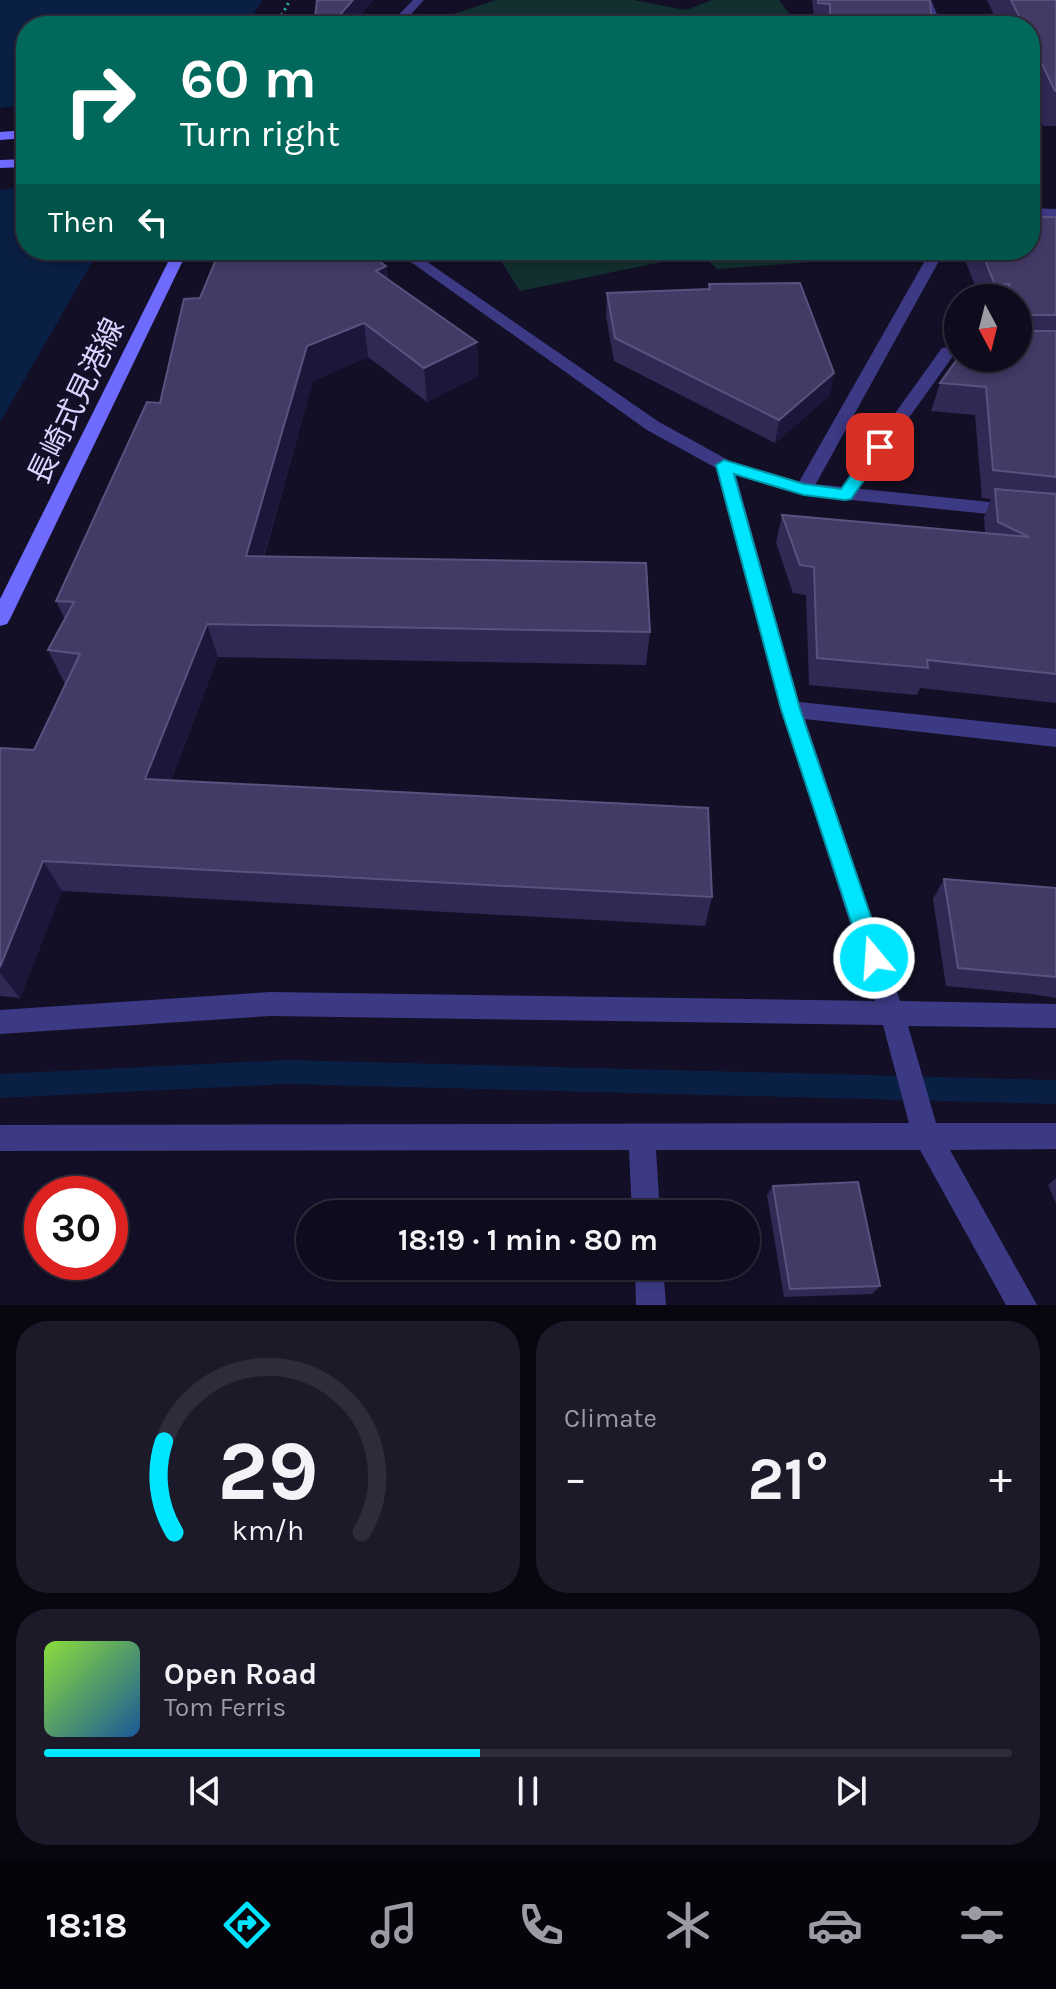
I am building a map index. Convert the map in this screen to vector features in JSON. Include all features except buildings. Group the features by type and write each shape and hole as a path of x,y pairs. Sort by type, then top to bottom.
{"main road":[{"name":"長崎式見港線","path":"0,619 176,260"}],"street":[{"path":"404,16 419,0"},
{"path":"415,260 653,426 724,465 804,489 1056,515"},
{"path":"804,489 932,260"},
{"path":"845,495 944,357"},
{"path":"724,465 791,709 892,1014 926,1134 1022,1305"},
{"path":"791,709 1056,738"},
{"path":"0,1022 270,1004 1056,1016"},
{"path":"642,1135 645,1200"},
{"path":"0,1138 1056,1136"},
{"path":"650,1280 651,1305"}],"green space":[{"path":"496,0 634,0 686,10 712,0 779,0 791,16 452,16"},
{"path":"500,260 672,260 520,291"},
{"path":"707,260 814,260 813,262 717,269"}],"water":[{"path":"0,0 262,0 253,16 16,16 16,260 93,260 0,422"}],"pier":[{"path":"16,106 16,188 0,190 0,108"}],"waterway":[{"path":"0,1086 288,1072 1056,1092"}],"route":[{"path":"874,958 791,709 724,465 804,489 845,495 880,447"}]}
